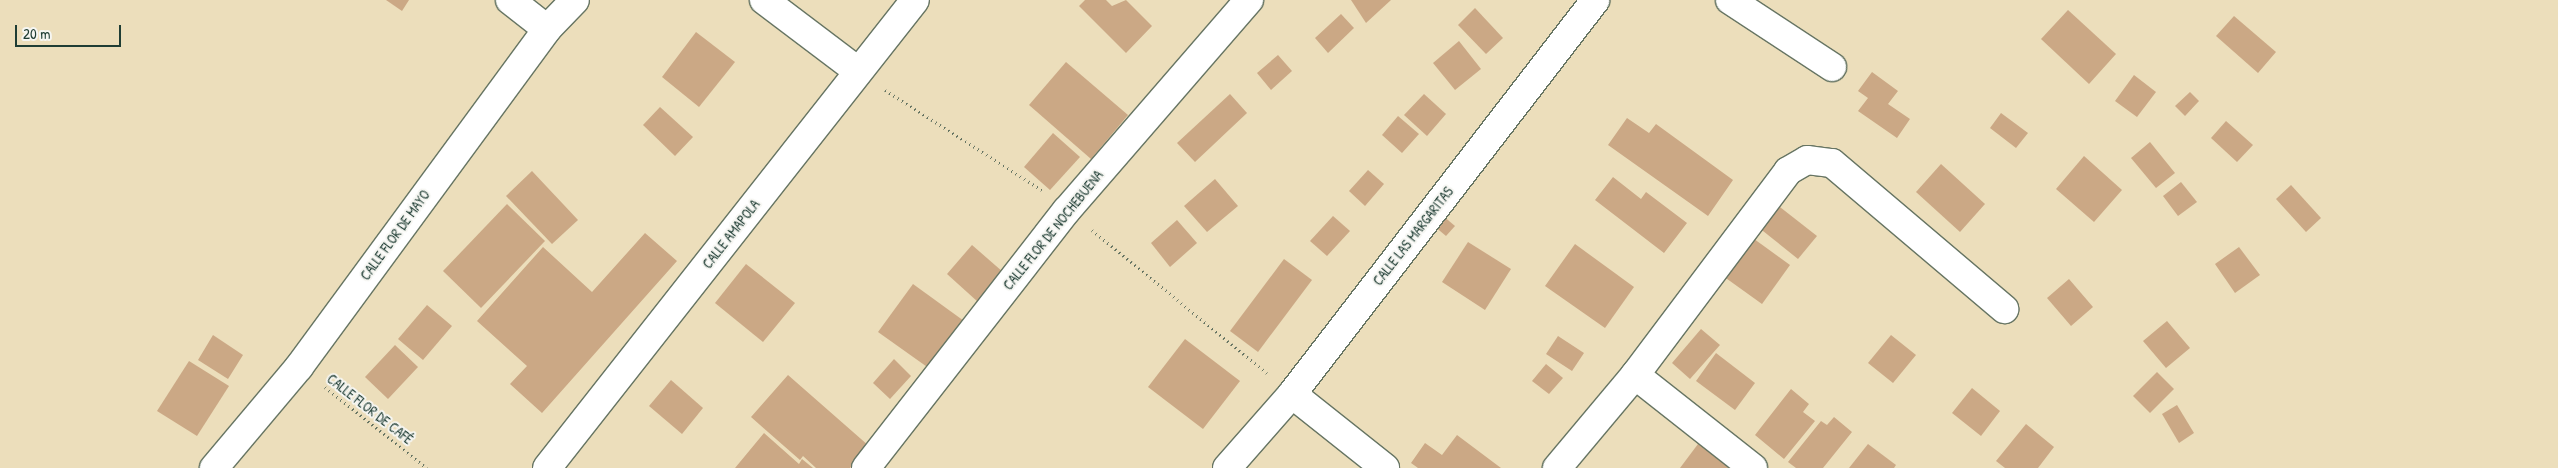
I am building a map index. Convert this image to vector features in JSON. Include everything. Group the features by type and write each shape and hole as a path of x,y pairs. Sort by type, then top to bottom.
{"street":[{"path":"510,0 547,29"},
{"name":"CALLE FLOR DE MAYO","path":"214,468 298,367 547,29 575,0"},
{"path":"764,0 858,71"},
{"name":"CALLE AMAPOLA","path":"547,468 858,71 916,0"},
{"name":"CALLE FLOR DE NOCHEBUENA","path":"866,468 1067,210 1249,0"},
{"name":"CALLE LAS MARGARITAS","path":"1226,468 1292,394 1595,0"},
{"path":"1730,0 1832,67"},
{"path":"1557,468 1636,375 1788,171 1807,160 1832,163 2004,309"},
{"path":"1636,375 1752,468"},
{"path":"1292,394 1385,468"}],"path":[{"name":"CALLE FLOR DE CAFÉ","path":"298,367 427,468"}],"building":[{"path":"386,0 409,0 402,11"},
{"path":"1085,0 1106,0 1112,6 1126,0 1152,26 1126,53 1079,6"},
{"path":"1351,0 1391,0 1366,23"},
{"path":"1475,8 1503,38 1486,54 1458,25"},
{"path":"2068,10 2116,54 2089,84 2041,39"},
{"path":"1341,14 1354,28 1328,53 1315,38"},
{"path":"2234,16 2276,52 2258,73 2216,36"},
{"path":"696,32 735,62 699,107 662,77"},
{"path":"1459,41 1481,69 1455,90 1433,63"},
{"path":"1278,55 1292,71 1271,90 1257,73"},
{"path":"1066,62 1128,115 1091,159 1029,105"},
{"path":"1872,72 1898,91 1888,104 1910,119 1897,138 1858,111 1868,98 1858,91"},
{"path":"2134,75 2156,92 2137,117 2115,101"},
{"path":"2190,92 2199,101 2185,116 2175,106"},
{"path":"1230,94 1247,113 1195,162 1177,143"},
{"path":"1424,94 1446,114 1427,136 1404,115"},
{"path":"660,107 693,137 675,156 643,125"},
{"path":"2001,113 2028,133 2016,148 1990,128"},
{"path":"1398,116 1419,134 1402,153 1382,135"},
{"path":"1627,118 1649,133 1656,124 1733,180 1708,216 1608,145"},
{"path":"2226,121 2253,145 2237,162 2211,138"},
{"path":"1053,133 1080,157 1050,190 1024,167"},
{"path":"2150,142 2175,173 2156,188 2131,158"},
{"path":"2084,156 2122,190 2094,222 2056,189"},
{"path":"1941,164 1985,204 1960,232 1916,192"},
{"path":"1368,170 1384,184 1365,206 1349,191"},
{"path":"532,171 578,220 552,244 506,196"},
{"path":"1613,177 1641,199 1646,192 1687,223 1664,253 1595,200"},
{"path":"1215,179 1238,206 1207,232 1184,206"},
{"path":"2181,182 2197,202 2178,216 2163,196"},
{"path":"2291,185 2321,218 2306,232 2276,199"},
{"path":"507,204 545,241 481,308 443,271"},
{"path":"1776,204 1817,236 1798,259 1758,227"},
{"path":"1442,215 1455,226 1446,236 1433,225"},
{"path":"1333,216 1350,231 1327,256 1310,241"},
{"path":"1177,220 1197,243 1170,267 1151,243"},
{"path":"645,233 677,261 542,413 510,384 527,366 477,321 543,247 592,292"},
{"path":"1750,236 1790,265 1762,304 1723,276"},
{"path":"1468,242 1511,269 1485,310 1442,282"},
{"path":"1575,244 1634,287 1605,328 1545,286"},
{"path":"972,245 1003,272 978,302 947,274"},
{"path":"2239,247 2260,275 2235,293 2215,264"},
{"path":"1284,259 1312,280 1258,352 1230,331"},
{"path":"746,264 795,303 763,342 715,303"},
{"path":"2069,279 2093,307 2071,326 2047,298"},
{"path":"913,284 964,321 930,369 878,332"},
{"path":"427,305 452,326 423,360 398,339"},
{"path":"2167,321 2190,348 2166,368 2143,341"},
{"path":"1701,329 1720,345 1690,379 1672,363"},
{"path":"213,335 243,355 228,379 198,360"},
{"path":"1891,335 1916,355 1893,383 1868,363"},
{"path":"1558,336 1584,353 1572,371 1546,354"},
{"path":"1185,339 1240,381 1203,429 1148,387"},
{"path":"395,345 418,367 388,399 365,377"},
{"path":"1716,353 1755,383 1735,410 1696,381"},
{"path":"894,359 911,376 890,399 873,383"},
{"path":"189,361 229,386 197,436 157,411"},
{"path":"1546,364 1563,378 1549,394 1532,381"},
{"path":"2157,372 2174,389 2150,413 2133,396"},
{"path":"788,375 869,446 850,468 816,468 803,456 800,460 751,417"},
{"path":"671,380 703,408 682,434 649,406"},
{"path":"1972,388 2000,411 1981,436 1952,413"},
{"path":"1791,389 1809,404 1803,412 1815,421 1784,459 1755,435"},
{"path":"2177,405 2194,433 2179,443 2162,414"},
{"path":"1834,417 1852,432 1823,468 1796,468 1788,462 1821,421 1827,425"},
{"path":"2026,424 2054,447 2038,468 2005,468 1996,461"},
{"path":"764,433 799,464 802,459 813,468 735,468"},
{"path":"1457,435 1501,468 1418,468 1411,463 1425,443 1442,455"},
{"path":"1701,440 1737,468 1680,468"},
{"path":"1868,444 1896,465 1894,468 1849,468"}]}
